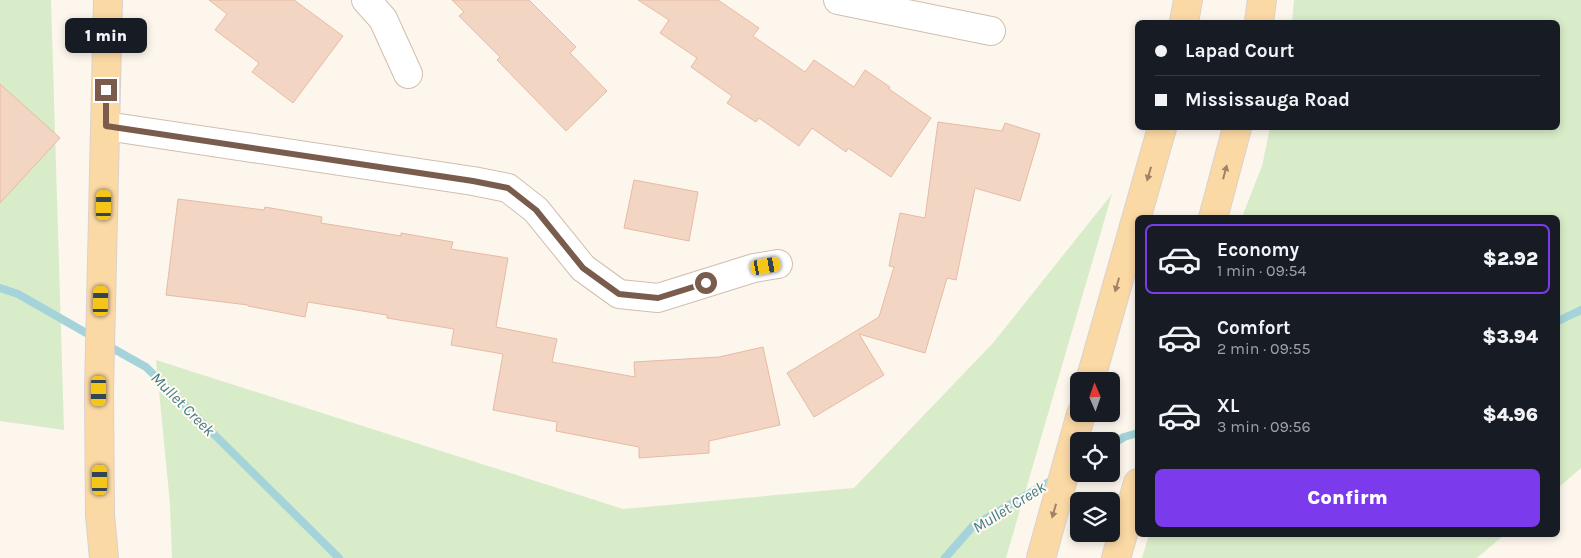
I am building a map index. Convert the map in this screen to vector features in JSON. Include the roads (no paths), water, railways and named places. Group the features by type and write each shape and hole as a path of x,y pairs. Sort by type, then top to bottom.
{"main road":[{"path":"104,558 100,515 99,391 108,0"},
{"path":"1184,20 1188,0"},
{"path":"1258,20 1262,0"},
{"path":"1137,215 1161,130"},
{"path":"1214,215 1236,130"},
{"path":"1093,372 1135,224"},
{"path":"1041,558 1079,422"},
{"path":"1116,558 1135,493"}],"street":[{"path":"366,0 383,19 408,74"},
{"path":"838,0 991,31"},
{"path":"106,126 463,179 508,188 536,210 583,268 619,294 658,298 754,268 778,264"}],"waterway":[{"name":"Mullet Creek","path":"0,288 18,294 95,338"},
{"name":"Mullet Creek","path":"1560,320 1581,310"},
{"name":"Mullet Creek","path":"105,344 146,367 339,558"},
{"name":"Mullet Creek","path":"1120,439 1135,434"},
{"name":"Mullet Creek","path":"945,558 973,526 1056,478"}]}
